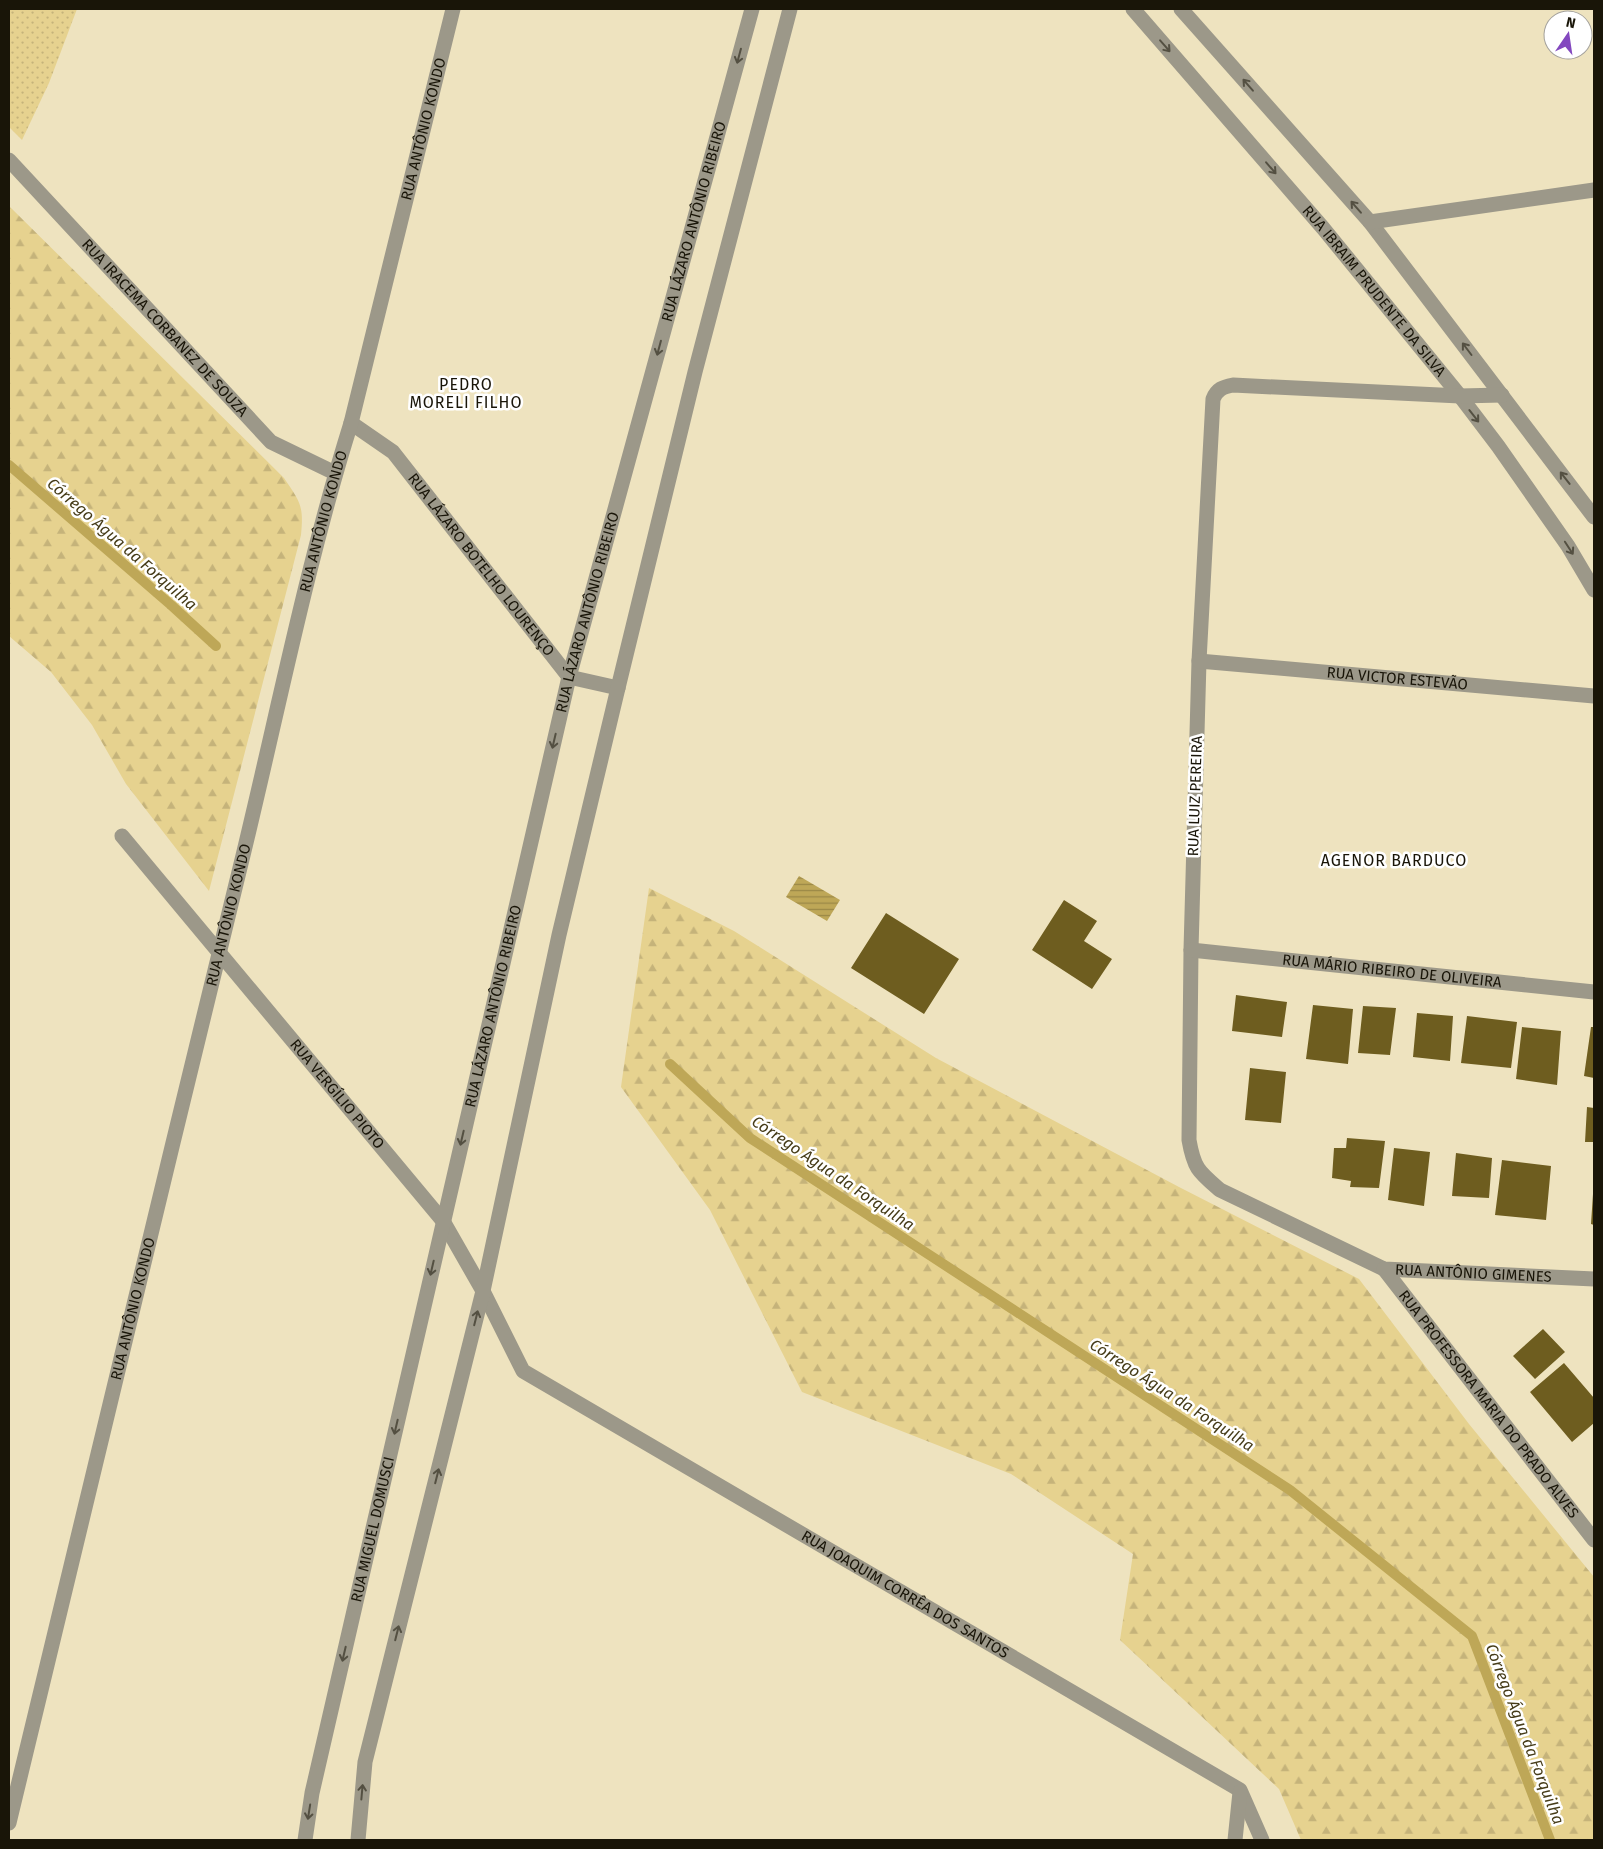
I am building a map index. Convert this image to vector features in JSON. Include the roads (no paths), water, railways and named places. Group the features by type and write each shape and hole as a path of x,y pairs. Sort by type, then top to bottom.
{"street":[{"name":"RUA ANTÔNIO KONDO","path":"9,1823 220,952 286,668 336,473 351,423 453,9"},
{"name":"RUA LÁZARO ANTÔNIO RIBEIRO","path":"443,1221 569,677 752,9"},
{"path":"358,1840 365,1762 483,1292 559,935 695,372 790,9"},
{"name":"RUA IBRAIM PRUDENTE DA SILVA","path":"1133,9 1323,228 1460,396 1498,446 1568,546 1594,590"},
{"path":"1181,9 1370,222 1593,512"},
{"name":"RUA IRACEMA CORBANEZ DE SOUZA","path":"9,160 271,442 336,473"},
{"path":"1370,222 1594,190"},
{"name":"RUA LUIZ PEREIRA","path":"1220,1190 1198,1171 1191,1154 1189,1140 1191,950 1199,661 1212,399 1216,391 1233,385 1460,396"},
{"path":"1460,396 1502,395"},
{"name":"RUA LÁZARO BOTELHO LOURENÇO","path":"351,423 393,452 569,677"},
{"name":"RUA VICTOR ESTEVÃO","path":"1199,661 1594,696"},
{"path":"569,677 618,688"},
{"name":"RUA VERGÍLIO PIOTO","path":"122,836 443,1221 524,1371"},
{"name":"RUA MÁRIO RIBEIRO DE OLIVEIRA","path":"1191,950 1594,992"},
{"name":"RUA ANTÔNIO GIMENES","path":"1220,1190 1384,1269 1594,1279"},
{"name":"RUA MIGUEL DOMUSCI","path":"305,1840 312,1792 443,1221"},
{"name":"RUA PROFESSORA MARIA DO PRADO ALVES","path":"1384,1269 1594,1540"},
{"name":"RUA JOAQUIM CORRÊA DOS SANTOS","path":"524,1371 1240,1790"},
{"path":"1235,1840 1240,1790"},
{"path":"1240,1790 1262,1840"}],"waterway":[{"name":"Córrego Água da Forquilha","path":"9,465 216,646"},
{"name":"Córrego Água da Forquilha","path":"670,1064 750,1138 1290,1490 1472,1636 1550,1840"}],"district":[{"name":"PEDRO MORELI FILHO","path":"466,393"},
{"name":"AGENOR BARDUCO","path":"1394,860"}]}
